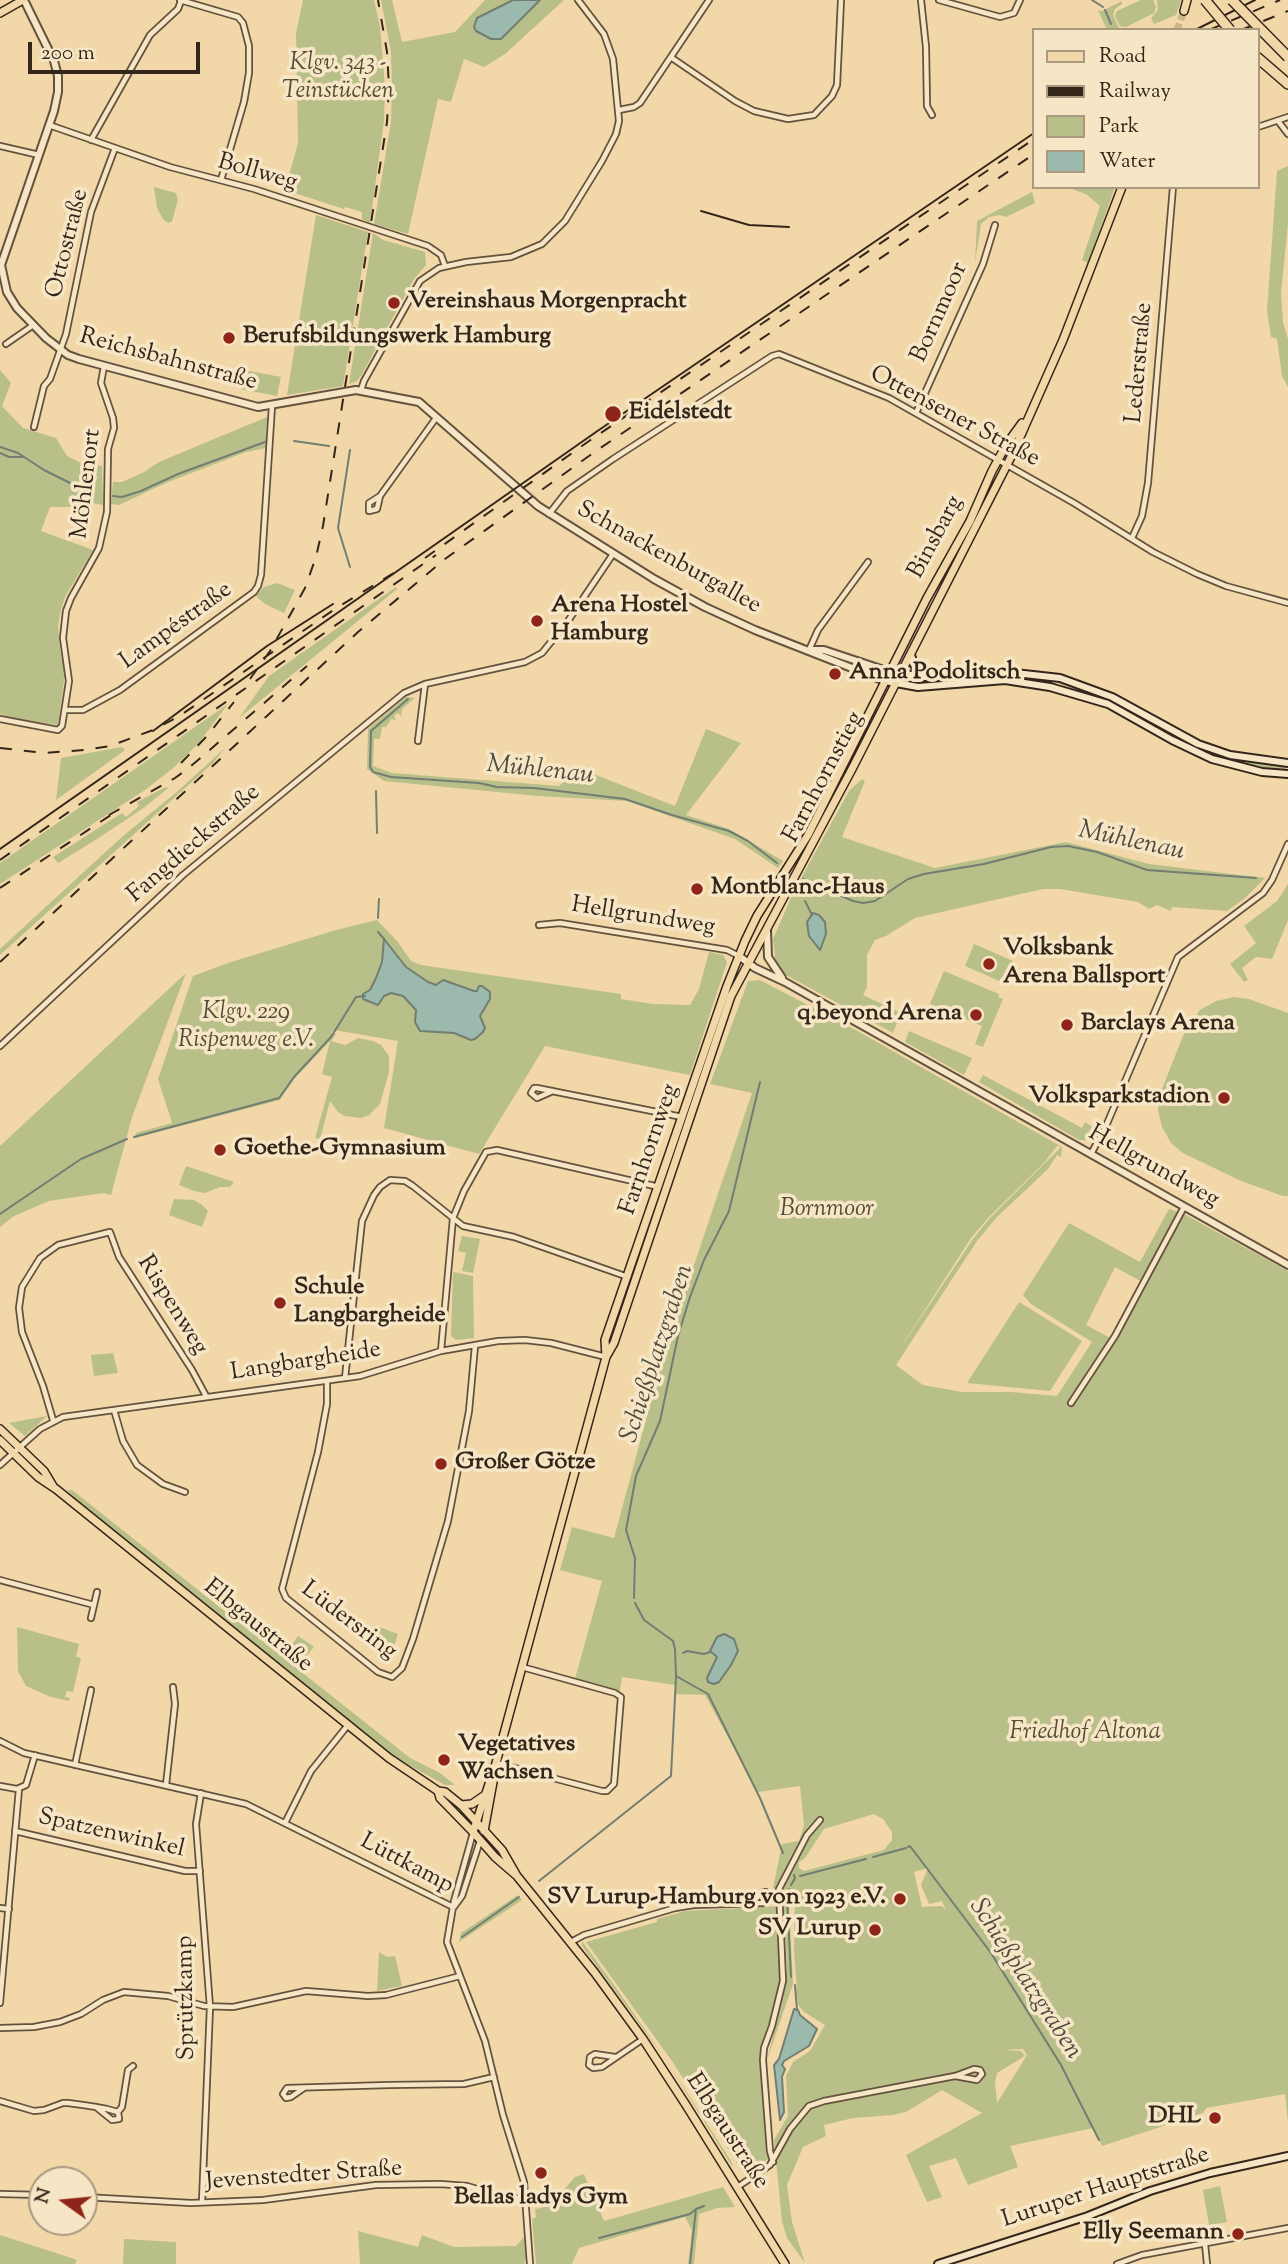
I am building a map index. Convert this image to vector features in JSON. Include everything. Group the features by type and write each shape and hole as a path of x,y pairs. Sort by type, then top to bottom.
{"highway":[{"path":"1205,0 1228,28"},
{"path":"1232,0 1260,28"},
{"path":"1260,28 1288,57"},
{"path":"1260,60 1288,83"}],"main road":[{"path":"0,13 23,0"},
{"path":"1184,11 1187,0"},
{"name":"Binsbarg","path":"896,685 1007,465 1063,340 1121,189"},
{"name":"Binsbarg","path":"885,681 965,529 1006,444 1029,415"},
{"name":"Farnhornstieg","path":"739,956 757,916 808,835 885,681"},
{"name":"Farnhornstieg","path":"747,962 821,829 896,685"},
{"name":"Farnhornweg","path":"606,1357 606,1340 739,956"},
{"name":"Farnhornweg","path":"473,1832 496,1763 606,1357 614,1343 723,1017 747,962"},
{"name":"Elbgaustraße","path":"0,1429 38,1477 389,1758 438,1791 445,1792 477,1821 502,1850 517,1876 643,2039 739,2186 785,2264"},
{"name":"Elbgaustraße","path":"0,1440 16,1450"},
{"name":"Farnhornweg","path":"480,1840 492,1797 496,1763"},
{"name":"Elbgaustraße","path":"438,1791 440,1798 495,1857 517,1876"},
{"path":"461,1805 472,1804 485,1795"},
{"name":"Elbgaustraße","path":"775,2246 791,2264"}],"street":[{"name":"Reichsbahnstraße","path":"23,0 54,61 58,76 58,92 49,125 1,265 7,292 32,326 60,350 79,359 258,407 362,390 419,402 488,465 549,514"},
{"path":"91,140 149,36 177,9 181,0 238,17 243,23 249,46 249,73 244,102 221,180"},
{"path":"362,390 416,284 429,272 445,266 511,257 530,251 552,236 574,208 616,134 619,110 610,47 604,34 578,0"},
{"path":"619,110 640,103 709,0"},
{"path":"672,58 754,111 788,120 814,115 832,96 836,85 841,0"},
{"path":"921,0 926,47 927,106 932,115"},
{"path":"939,0 1000,18 1014,13 1020,0"},
{"path":"1260,126 1288,117"},
{"path":"1277,120 1288,134"},
{"name":"Bollweg","path":"49,125 170,167 221,180 428,246 441,255 445,266"},
{"path":"0,146 39,155"},
{"name":"Ottostraße","path":"34,427 44,386 50,379 66,334 91,212 115,148"},
{"name":"Lederstraße","path":"1132,538 1142,516 1148,483 1173,189"},
{"name":"Bornmoor","path":"916,413 983,264 995,225"},
{"path":"6,344 32,326"},
{"name":"Ottensener Straße","path":"549,514 567,491 613,458 779,354 868,389 916,413 1153,552 1212,581 1288,603"},
{"name":"Möhlenort","path":"0,719 58,730 62,726 69,681 63,638 66,611 99,548 107,512 108,449 114,424 101,383 104,366"},
{"name":"Lampéstraße","path":"65,710 83,710 120,691 254,592 258,586 266,518 272,406"},
{"path":"380,496 437,417"},
{"name":"Schnackenburgallee","path":"549,514 705,607 781,642 810,650 839,665 896,685 931,686 1006,680 1081,694 1108,704 1212,759 1262,772 1288,774"},
{"name":"Fangdieckstraße","path":"0,1046 191,868 404,693 425,684 525,662 535,657 557,636 613,554"},
{"path":"810,650 818,630 868,562"},
{"name":"Schnackenburgallee","path":"810,650 824,650 901,675 925,677 1015,673 1060,678 1112,697 1198,744 1230,755 1288,763"},
{"path":"911,655 915,667 925,677"},
{"path":"418,741 425,684"},
{"path":"1091,1154 1106,1126 1178,957 1263,893 1288,845"},
{"name":"Hellgrundweg","path":"539,925 569,925 727,950 1288,1265"},
{"path":"767,925 768,957 785,982"},
{"path":"553,1091 683,1118"},
{"path":"441,1351 453,1218 482,1158 490,1150 659,1187"},
{"path":"345,1378 359,1235 367,1208 386,1182 398,1179 405,1181 463,1226 514,1237 628,1277"},
{"path":"1070,1403 1115,1336 1184,1207"},
{"name":"Rispenweg","path":"53,1420 22,1332 19,1308 23,1287 40,1258 58,1245 110,1233 119,1257 206,1396"},
{"name":"Langbargheide","path":"16,1450 53,1420 63,1417 359,1377 441,1351 511,1340 538,1342 606,1357"},
{"name":"Lüdersring","path":"327,1381 327,1404 318,1452 282,1589 286,1598 359,1657 378,1672 392,1677 402,1668 413,1639 445,1534 468,1418 475,1346"},
{"path":"114,1410 122,1441 137,1465 163,1484 185,1492"},
{"path":"0,1465 16,1450"},
{"path":"0,1580 93,1605"},
{"path":"91,1618 97,1592"},
{"path":"496,1763 602,1791 612,1788 616,1774 621,1697 522,1667"},
{"path":"166,1785 175,1704 173,1687"},
{"path":"75,1765 91,1690"},
{"path":"285,1823 311,1771 348,1725"},
{"name":"Lüttkamp","path":"0,1741 14,1749 35,1755 246,1804 453,1907 447,1942 485,2041 524,2182 530,2264"},
{"path":"0,1786 19,1789 29,1782 35,1755"},
{"path":"0,2003 19,1789"},
{"name":"Sprützkamp","path":"201,1793 196,1824 210,2007 202,2202"},
{"path":"773,2162 763,2060 783,1982 780,1885 810,1830 820,1820"},
{"name":"Spatzenwinkel","path":"15,1831 186,1871 200,1871"},
{"name":"Farnhornweg","path":"453,1907 473,1832"},
{"name":"Farnhornweg","path":"453,1907 462,1896 480,1840"},
{"path":"750,1903 764,1892 768,1893 769,1897"},
{"path":"769,1897 779,1897"},
{"path":"570,1942 584,1935 685,1906 766,1903 769,1897"},
{"path":"0,1908 9,1909"},
{"path":"0,2028 34,2027 60,2022 124,1992 168,1996 210,2007 233,2007 306,1990 386,1996 460,1976"},
{"path":"615,2057 595,2054 590,2057 589,2065 593,2068 602,2067 643,2039"},
{"path":"96,2107 114,2120 118,2119 128,2070 133,2066"},
{"path":"739,2186 773,2162 790,2129 809,2106 954,2077 974,2069 980,2070 982,2074 977,2081 954,2077"},
{"path":"304,2088 464,2084 494,2077"},
{"path":"0,2101 34,2111 62,2103 118,2112"},
{"name":"Luruper Hauptstraße","path":"938,2264 1088,2216 1150,2191 1210,2173 1288,2157"},
{"name":"Jevenstedter Straße","path":"98,2198 202,2202 263,2200 376,2185 440,2184 467,2186 526,2200"},
{"path":"0,2194 28,2195"},
{"path":"1117,2264 1142,2255 1288,2228"},
{"path":"1205,2244 1206,2264"}],"green space":[{"name":"Klgv. 343 - Teinstücken","path":"303,0 374,0 380,26 385,86 384,121 370,223 362,219 362,212 285,190 298,143 296,33"},
{"path":"381,0 392,0 402,42 455,32 485,0 513,0 476,20 474,27 480,34 491,39 500,39 540,0 564,0 505,54 484,67 464,59 451,102 438,99 408,234 374,224 391,122 391,52"},
{"path":"1141,0 1153,0 1156,7 1154,13 1126,27 1120,26 1115,16 1117,11"},
{"path":"1157,0 1181,0 1176,15 1154,24 1151,18 1158,10"},
{"path":"1122,1 1113,15 1119,28 1106,28 1098,10 1102,11"},
{"path":"1288,166 1288,224 1281,293 1283,323 1288,339 1288,387 1282,376 1277,339 1271,337 1267,311 1277,171"},
{"path":"154,187 176,193 178,200 172,221 168,223 157,208"},
{"path":"1072,189 1114,189 1088,263 1082,260 1100,206 1086,194"},
{"path":"1032,192 1035,203 1006,217 989,217 981,224 975,263 977,221"},
{"path":"316,215 368,232 343,386 287,395"},
{"path":"373,233 383,240 425,252 426,265 414,279 362,374 357,381 349,384"},
{"path":"0,370 11,383 2,406 23,428 56,438 67,456 83,464 102,466 103,505 93,503 81,504 81,507 50,507 41,531 93,550 65,597 58,625 65,673 58,725 0,714"},
{"path":"244,370 281,377 277,396 241,389"},
{"path":"267,417 266,448 246,452 168,482 119,505 111,504 113,482 122,482 159,462"},
{"path":"277,583 295,590 284,613 265,604 256,596 264,587"},
{"path":"396,587 397,589 239,718 269,676"},
{"path":"1050,683 1099,694 1185,741 1218,755 1286,766 1285,771 1216,757 1189,746 1107,700"},
{"path":"406,697 415,698 402,709 401,716 398,713 394,716 396,720 391,719 386,727 382,727 380,739 374,739 373,766 392,773 559,786 578,768 675,806 706,729 741,743 686,815 729,829 783,861 778,868 735,839 627,801 538,796 384,781 367,769 368,729"},
{"path":"228,704 198,744 172,769 145,790 0,884 0,863"},
{"path":"122,747 125,750 56,800 61,758"},
{"path":"225,748 214,762 0,955 0,949 50,903"},
{"path":"862,779 865,781 842,837 935,868 1066,842 1149,864 1265,878 1227,911 1172,907 1171,911 1157,905 1149,909 1138,902 1060,889 1043,889 915,918 875,940 867,955 867,987 863,995 901,1013 893,1033 784,974 773,960 773,939 794,891 849,791"},
{"path":"168,788 145,807 97,839 58,863 53,857 122,813 126,817 139,806 137,802"},
{"path":"1288,884 1288,920 1272,959 1256,957 1242,968 1248,980 1244,982 1230,964 1256,943 1244,926 1277,901"},
{"path":"377,920 398,942 411,961 421,965 621,994 621,999 653,1004 690,1005 699,989 709,952 723,955 727,962 690,1075 545,1046 479,1154 384,1128 398,1041 334,1030 331,1033 336,1034 331,1041 345,1045 358,1038 373,1041 381,1045 389,1056 389,1072 380,1104 369,1115 361,1118 345,1116 338,1112 330,1101 320,1139 315,1138 332,1077 322,1074 330,1041 295,1078 280,1100 135,1138 136,1133 172,1123 158,1079 193,976 336,930","holes":["385,940 406,967 436,985 443,981 474,991 482,986 490,992 480,1016 483,1032 471,1040 454,1033 420,1031 415,1022 416,1010 403,996 391,993 384,996 378,1005 363,994 370,990 376,978 382,962"]},
{"name":"Volksbank Arena Ballsport","path":"974,944 1013,961 1004,983 965,966"},
{"name":"q.beyond Arena","path":"944,971 999,994 998,997 1003,999 983,1047 975,1044 982,1026 930,1004"},
{"name":"Klgv. 229 Rispenweg e.V.","path":"186,973 132,1117 111,1195 103,1193 49,1201 14,1216 0,1227 0,1146"},
{"name":"Friedhof Altona","path":"760,980 861,1033 1062,1147 1061,1157 1057,1155 1048,1169 997,1217 977,1241 896,1365 923,1385 962,1392 1057,1396 1092,1342 1031,1304 1023,1295 1069,1223 1140,1262 1169,1209 1184,1214 1288,1271 1288,2122 1285,2094 1206,2108 1203,2113 1102,2146 1093,2128 1010,2146 1018,2167 968,2185 956,2158 929,2166 942,2197 927,2202 906,2155 982,2113 942,2090 906,2112 853,2118 824,2125 826,2136 803,2147 787,2185 792,2222 805,2263 787,2238 782,2221 774,2140 788,2116 786,2076 793,2062 810,2051 825,2025 798,2005 794,1950 795,1896 790,1896 789,1901 793,1984 767,2060 787,1968 783,1893 773,1888 782,1844 799,1841 804,1825 800,1786 758,1792 705,1695 675,1694 675,1685 622,1677 620,1691 575,1679 602,1581 560,1570 572,1527 614,1538 663,1357 752,1093 710,1084 748,981","holes":["1057,1146 1061,1147 990,1218 973,1239 894,1358 971,1238 989,1217 1044,1163","1115,1267 1146,1284 1116,1341 1086,1325","717,1637 734,1639 738,1648 735,1658 719,1682 708,1674 717,1659 710,1651","874,1814 883,1819 892,1832 892,1840 884,1850 804,1871 799,1868 799,1862 805,1858 824,1829","928,1868 921,1885 929,1904 942,1901 946,1910 942,1906 922,1907 914,1872","1023,2049 1027,2055 997,2103 997,2073 1025,2056 1021,2051 1003,2050"]},
{"name":"Volksparkstadion","path":"1234,997 1249,999 1288,1013 1288,1196 1241,1181 1183,1153 1171,1143 1162,1127 1158,1110 1160,1094 1183,1036 1200,1010 1216,1001"},
{"path":"909,1031 972,1058 964,1075 905,1042"},
{"path":"983,1075 1082,1128 1085,1122 1098,1131 1090,1140 1079,1140 979,1082"},
{"path":"186,1166 234,1182 230,1187 220,1187 205,1193 194,1191 179,1185"},
{"path":"174,1199 194,1200 208,1211 202,1227 169,1215"},
{"path":"462,1236 480,1239 473,1273 462,1271 466,1253 458,1251"},
{"path":"453,1272 473,1276 474,1338 456,1340 451,1336"},
{"path":"1019,1302 1082,1341 1050,1391 967,1383"},
{"path":"113,1353 118,1373 94,1376 91,1355"},
{"path":"47,1416 25,1436 9,1423"},
{"path":"67,1490 72,1490 410,1758 440,1773 455,1785 445,1785 391,1755 87,1511"},
{"path":"374,1625 398,1634 393,1649 369,1639"},
{"path":"17,1627 79,1644 76,1657 81,1658 73,1692 67,1691 65,1697 70,1698 69,1701 51,1697 26,1686 18,1671"},
{"path":"298,1636 314,1647 302,1661 288,1651"},
{"path":"518,1895 522,1900 459,1942 461,1933"},
{"path":"779,1906 782,1982 762,2045 760,2060 768,2159 744,2174 672,2061 586,1942 657,1922 657,1919 685,1911"},
{"path":"582,1941 614,1985 664,2057 582,1946"},
{"path":"379,1952 387,1957 395,1956 402,1986 377,1991"},
{"path":"664,2057 731,2161 733,2168"},
{"path":"584,2174 604,2221 723,2187 735,2207 717,2208 699,2214 694,2264 688,2264 692,2230 685,2217 579,2248 572,2264 536,2264 532,2219 536,2217 535,2209 550,2206 575,2177"},
{"path":"1220,2186 1227,2222 1209,2225 1203,2190"},
{"path":"358,2231 418,2247 422,2235 454,2247 516,2246 524,2237 526,2258 524,2264 360,2264"},
{"path":"0,2235 77,2260 75,2264 0,2264"},
{"path":"124,2239 176,2242 176,2264 123,2264"}],"water":[{"path":"513,0 540,0 501,39 491,39 476,31 474,27 477,18"},
{"path":"813,913 825,922 826,934 820,950 809,936 807,922"},
{"path":"384,939 406,967 428,982 436,985 443,980 474,991 482,986 490,992 490,999 480,1016 485,1028 483,1032 471,1040 454,1033 420,1031 415,1022 416,1010 403,996 391,993 384,996 378,1005 363,999 363,994 370,990 382,962"},
{"path":"724,1634 734,1639 738,1651 719,1682 714,1684 708,1682 707,1678 717,1657 710,1651 717,1637"},
{"path":"794,2009 817,2029 809,2046 784,2061 782,2065 785,2069 782,2077 784,2112 780,2120 774,2065 779,2059"}],"waterway":[{"path":"1092,0 1103,7"},
{"path":"1105,10 1111,24"},
{"name":"Mühlenau","path":"294,441 329,446"},
{"name":"Mühlenau","path":"113,496 122,497 141,491 178,474 265,442"},
{"name":"Mühlenau","path":"0,447 18,453 74,485 78,483"},
{"name":"Mühlenau","path":"350,450 338,528 350,567"},
{"path":"0,453 9,457 23,457"},
{"name":"Mühlenau","path":"408,699 371,731 370,767 373,772 391,777 534,788 625,799 729,831 748,841 777,863"},
{"path":"376,791 377,833"},
{"name":"Mühlenau","path":"803,879 863,903 875,901 908,879 924,874 984,864 1051,847 1068,846 1097,852 1147,870 1256,878"},
{"path":"802,893 805,882"},
{"path":"378,918 379,899"},
{"path":"805,901 812,915"},
{"path":"378,932 384,939"},
{"path":"134,1137 279,1098 294,1077 331,1037 356,997 365,996"},
{"name":"Schießplatzgraben","path":"634,1598 635,1558 626,1530 636,1476 660,1421 678,1336 690,1297 704,1260 729,1211 760,1082"},
{"path":"0,1214 81,1159 127,1139"},
{"name":"Schießplatzgraben","path":"635,1603 644,1620 673,1641 676,1676 708,1694 760,1798 783,1853"},
{"path":"683,1653 710,1652"},
{"path":"539,1881 671,1776 676,1677"},
{"name":"Schießplatzgraben","path":"908,1847 910,1846 991,1953 1061,2065 1099,2140"},
{"name":"Schießplatzgraben","path":"873,1857 906,1848"},
{"name":"Schießplatzgraben","path":"800,1876 866,1859"},
{"name":"Schießplatzgraben","path":"791,1885 794,1875"},
{"path":"789,1889 787,1897 791,1977"},
{"path":"462,1937 519,1897"},
{"path":"795,1985 797,2010"},
{"path":"690,2264 696,2209 704,2206"},
{"path":"599,2238 690,2214 696,2209"}],"tunnel":[{"path":"1178,28 1184,11"}],"tram line":[{"path":"1199,28 1255,0"},
{"path":"0,849 596,432 1032,134"},
{"path":"701,211 749,225 789,227"},
{"path":"153,731 267,646 333,604"}],"railway":[{"path":"250,679 270,651 305,588 323,526 387,122 387,52 378,0"},
{"path":"1214,28 1280,0"},
{"path":"1246,28 1288,11"},
{"path":"425,558 589,441 1032,140"},
{"path":"0,962 358,632 445,559 596,451 1032,155"},
{"path":"0,860 436,555"},
{"path":"0,748 44,753 84,750 110,746 153,730 178,717 335,609 397,571"},
{"path":"109,815 190,767 307,666"},
{"path":"181,763 234,702"},
{"path":"0,888 117,811"}],"place":[{"name":"Vereinshaus Morgenpracht","path":"394,303"},
{"name":"Berufsbildungswerk Hamburg","path":"229,338"},
{"name":"Eidelstedt","path":"613,414"},
{"name":"Arena Hostel Hamburg","path":"537,621"},
{"name":"Anna Podolitsch","path":"835,674"},
{"name":"Montblanc-Haus","path":"697,889"},
{"name":"Volksbank Arena Ballsport","path":"989,964"},
{"name":"q.beyond Arena","path":"976,1015"},
{"name":"Barclays Arena","path":"1067,1025"},
{"name":"Volksparkstadion","path":"1224,1098"},
{"name":"Goethe-Gymnasium","path":"220,1150"},
{"name":"Schule Langbargheide","path":"280,1303"},
{"name":"Großer Götze","path":"441,1464"},
{"name":"Vegetatives Wachsen","path":"444,1760"},
{"name":"SV Lurup-Hamburg von 1923 e.V.","path":"900,1899"},
{"name":"SV Lurup","path":"875,1930"},
{"name":"DHL","path":"1215,2118"},
{"name":"Bellas ladys Gym","path":"541,2173"},
{"name":"Elly Seemann","path":"1238,2234"}]}
